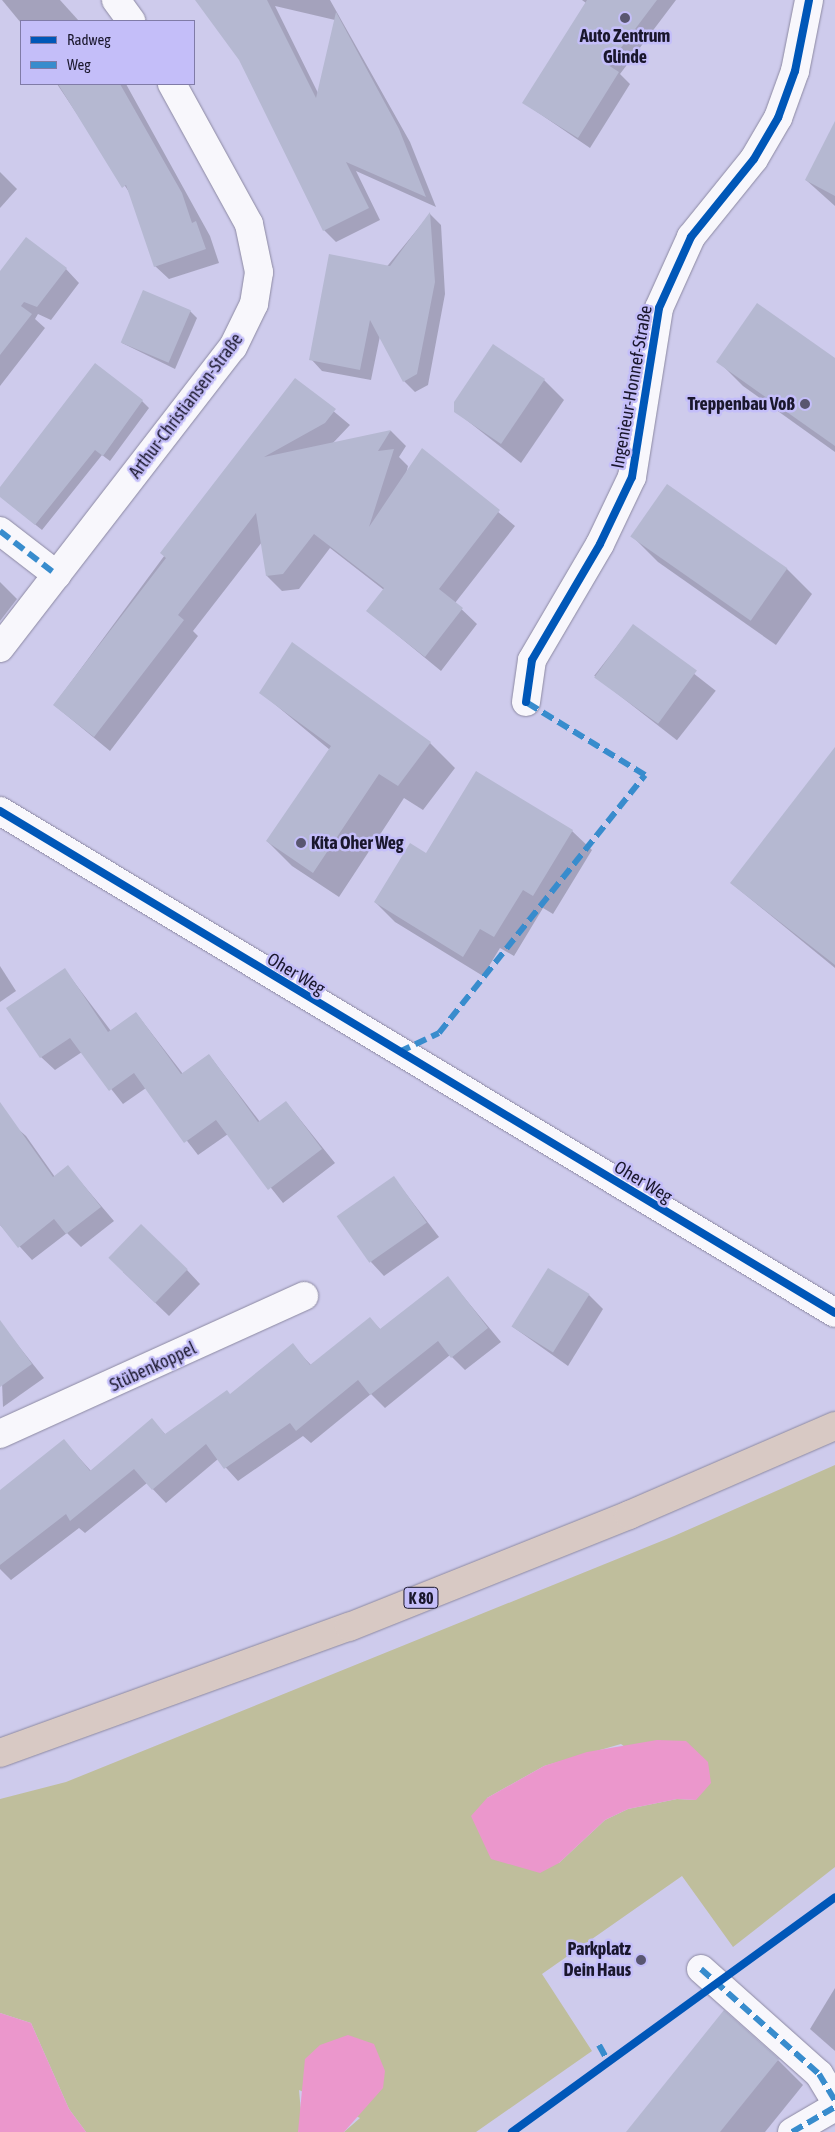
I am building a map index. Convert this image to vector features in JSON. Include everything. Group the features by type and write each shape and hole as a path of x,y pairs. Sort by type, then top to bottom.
{"highway":[{"name":"K 80","path":"0,1753 349,1627 629,1515 835,1426"}],"street":[{"path":"116,0 130,20"},
{"name":"Ingenieur-Honnef-Straße","path":"526,702 532,660 600,544 632,477 659,308 691,237 754,159 778,118 795,71 810,0"},
{"name":"Arthur-Christiansen-Straße","path":"0,648 233,347 254,304 259,272 249,224 173,85"},
{"path":"0,531 57,575"},
{"name":"Oher Weg","path":"0,811 835,1313"},
{"name":"Stübenkoppel","path":"0,1434 304,1296"},
{"path":"701,1969 819,2074 835,2101"},
{"path":"792,2132 835,2106"}],"green space":[{"path":"835,1465 835,1867 733,1947 682,1876 542,1974 592,2051 476,2132 344,2132 360,2118 299,2090 302,2123 298,2132 86,2132 69,2109 31,2023 0,2013 0,1799 66,1782 674,1536","holes":["621,1744 696,1800 677,1799 628,1809 605,1820 559,1863 487,1798 544,1766"]}],"shaded area":[{"path":"657,1740 686,1741 708,1762 711,1783 696,1800 677,1799 628,1809 605,1820 559,1863 540,1873 491,1859 471,1816 487,1798 544,1766 587,1752"},
{"path":"0,2013 31,2023 69,2109 86,2132 0,2132"},
{"path":"348,2035 374,2044 385,2071 383,2088 344,2132 298,2132 305,2059 320,2045"}],"building":[{"path":"195,0 267,0 316,98 336,12 399,129 426,197 346,162 369,208 323,231 239,60"},
{"path":"587,0 657,0 608,65 619,72 578,138 522,103"},
{"path":"59,85 121,85 182,193 192,223 196,221 206,249 154,267 126,185 122,188"},
{"path":"835,121 835,196 805,180"},
{"path":"430,212 435,282 417,374 403,382 370,320 360,370 309,360 329,254 390,266"},
{"path":"26,237 67,268 37,307 24,302 21,306 32,314 0,355 0,271"},
{"path":"143,290 191,310 169,363 121,342"},
{"name":"Treppenbau Voß","path":"757,303 835,358 835,446 716,362"},
{"path":"493,344 545,379 501,444 454,412 454,402"},
{"path":"95,363 143,400 103,456 95,450 35,525 0,497 0,487"},
{"path":"295,378 336,409 325,423 264,457 391,430 378,451 394,449 369,527 422,448 500,510 439,589 463,608 425,657 366,611 384,588 314,534 283,574 266,576 256,513 178,615 184,620 94,737 53,705 166,558 160,553"},
{"path":"667,484 787,568 751,621 630,536"},
{"path":"633,624 697,670 658,724 594,677"},
{"path":"292,642 431,742 398,786 379,774 313,873 266,841 331,746 259,693"},
{"path":"835,747 835,965 730,883"},
{"path":"476,771 573,830 533,896 523,890 494,937 480,929 463,957 374,902 410,843 426,853"},
{"path":"65,968 108,1032 136,1012 181,1074 209,1054 258,1122 286,1101 322,1149 268,1190 216,1120 184,1143 134,1073 109,1091 70,1038 40,1058 6,1008"},
{"path":"0,1102 53,1177 68,1165 101,1207 66,1234 54,1219 18,1248 0,1225"},
{"path":"394,1176 427,1223 369,1263 337,1216"},
{"path":"141,1224 188,1269 155,1303 108,1258"},
{"path":"548,1268 590,1294 553,1352 511,1327"},
{"path":"448,1276 488,1328 451,1358 438,1341 370,1395 358,1380 296,1431 290,1423 224,1469 206,1444 152,1490 134,1469 70,1521 66,1514 0,1565 0,1490 64,1439 90,1471 152,1418 165,1434 227,1390 230,1394 293,1343 310,1365 370,1317 380,1329"},
{"path":"0,1320 32,1364 0,1387"},
{"path":"724,2010 779,2059 720,2132 626,2132"}],"marked path":[{"path":"0,531 57,575"},
{"path":"399,1052 439,1033 645,775 526,702"},
{"path":"701,1969 819,2074 835,2101"},
{"path":"599,2045 608,2061"},
{"path":"792,2132 835,2107"}],"cycle path":[{"path":"526,702 532,660 600,544 632,477 659,308 691,237 754,159 778,118 795,71 809,0"},
{"path":"0,811 835,1313"},
{"path":"512,2132 835,1897"}],"place":[{"name":"Auto Zentrum Glinde","path":"625,18"},
{"name":"Treppenbau Voß","path":"805,404"},
{"name":"Kita Oher Weg","path":"301,843"},
{"name":"Parkplatz Dein Haus","path":"641,1960"}]}
